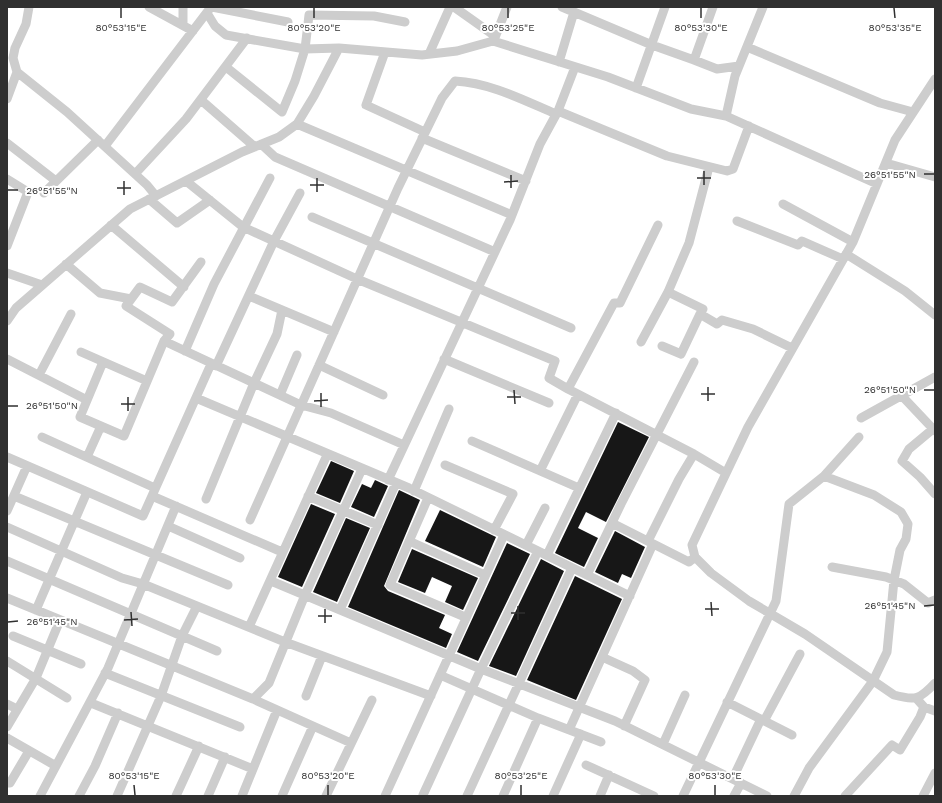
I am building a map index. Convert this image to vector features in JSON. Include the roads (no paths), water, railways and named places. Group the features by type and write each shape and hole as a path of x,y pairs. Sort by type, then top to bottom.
{"street":[{"path":"7,100 16,72 10,51 26,24 29,7"},
{"path":"149,7 193,31"},
{"path":"183,7 183,25"},
{"path":"429,54 450,7"},
{"path":"454,7 494,39 636,88 691,109 726,116 877,184"},
{"path":"210,9 215,26 226,35 305,49 339,48 429,54 457,51 494,39 507,7"},
{"path":"636,88 665,7"},
{"path":"694,60 713,7"},
{"path":"726,116 739,66 763,7"},
{"path":"210,9 288,22"},
{"path":"44,193 101,143 210,9"},
{"path":"559,62 569,9 652,45 717,69 739,66"},
{"path":"226,67 282,112 295,81 305,49 309,15 374,16 405,22"},
{"path":"135,174 186,119 247,38"},
{"path":"747,47 880,103 913,112"},
{"path":"7,321 16,308 130,209 279,137 297,124 314,96 339,48"},
{"path":"385,52 366,105 424,135 526,181"},
{"path":"340,610 378,525 404,445 512,215 540,144 557,112 575,67"},
{"path":"16,72 67,112 135,174 153,198 178,223 210,200"},
{"path":"250,520 389,207 442,98 455,81 472,82 502,91 667,156 727,171 733,169 748,126"},
{"path":"934,84 913,112 895,140 853,242 748,427 692,545 695,557 749,601 805,634 894,695 909,699 916,698 922,696 935,683"},
{"path":"200,100 258,146 275,157 495,252"},
{"path":"297,124 512,215"},
{"path":"7,143 56,182"},
{"path":"886,163 935,178"},
{"path":"641,342 668,292 689,243 709,167"},
{"path":"7,178 28,192 7,246"},
{"path":"185,351 214,284 270,178"},
{"path":"186,181 243,227 357,279 555,361 548,378 694,454 726,473"},
{"path":"7,457 143,516 196,398 214,365 274,241 300,193"},
{"path":"783,204 853,242"},
{"path":"312,217 374,242 571,328"},
{"path":"737,221 798,245 802,241 844,256 905,291 935,315"},
{"path":"111,225 184,286"},
{"path":"568,388 614,303 620,302 658,225"},
{"path":"103,362 80,417 124,436 164,341 170,334 126,306 140,287 172,302 201,262"},
{"path":"66,264 100,293 131,299"},
{"path":"7,273 42,285"},
{"path":"662,346 681,354 703,309 668,292"},
{"path":"248,296 334,332"},
{"path":"206,500 254,383 277,334 282,310"},
{"path":"40,375 71,314"},
{"path":"700,314 717,324 722,320 753,329 792,348"},
{"path":"164,341 301,405 331,412 404,445"},
{"path":"81,352 147,381"},
{"path":"280,395 297,355"},
{"path":"7,359 87,400"},
{"path":"444,360 549,403"},
{"path":"588,575 612,524 694,362"},
{"path":"319,365 383,395"},
{"path":"861,418 935,377"},
{"path":"540,471 578,394"},
{"path":"902,396 934,430 909,449 902,461 920,477 935,494"},
{"path":"196,398 286,438 414,491 630,596"},
{"path":"414,491 448,409"},
{"path":"547,556 616,413"},
{"path":"87,458 101,426"},
{"path":"42,436 153,492 176,506 282,552"},
{"path":"683,796 776,601 789,504 824,476 859,437"},
{"path":"472,441 579,488"},
{"path":"249,628 327,454"},
{"path":"569,730 630,596 650,542 679,479 694,454"},
{"path":"445,465 513,494 494,530"},
{"path":"7,511 27,466"},
{"path":"253,699 269,683 305,595 362,469"},
{"path":"796,795 809,768 873,681 887,652 894,580 900,550 906,538 908,524 901,512 874,495 824,476"},
{"path":"36,610 87,492"},
{"path":"14,496 134,547 228,584"},
{"path":"308,496 378,525"},
{"path":"428,498 390,585 465,618"},
{"path":"40,796 91,703 118,644 176,506"},
{"path":"526,545 545,508"},
{"path":"612,524 689,562 695,557"},
{"path":"168,526 240,558"},
{"path":"7,527 122,578 143,584 249,628 431,696"},
{"path":"385,796 504,534"},
{"path":"410,541 485,575"},
{"path":"423,796 481,669 538,551"},
{"path":"7,561 217,651"},
{"path":"832,567 886,577 904,584 928,603 935,600"},
{"path":"467,796 572,568"},
{"path":"271,581 448,656 624,726 737,780 766,796"},
{"path":"7,598 253,699 351,743"},
{"path":"117,796 161,696 182,636 197,606"},
{"path":"7,727 36,678 60,620"},
{"path":"13,636 81,664"},
{"path":"734,796 737,780 763,720 800,654"},
{"path":"306,696 322,656"},
{"path":"602,657 633,671 645,680 624,726"},
{"path":"7,661 67,698"},
{"path":"105,673 240,728"},
{"path":"440,675 538,718 601,742"},
{"path":"663,744 685,695"},
{"path":"916,698 924,707 935,711"},
{"path":"326,796 372,700"},
{"path":"727,702 792,735"},
{"path":"91,703 253,769"},
{"path":"7,704 17,709"},
{"path":"845,796 892,745 900,750 920,717 924,707"},
{"path":"242,796 277,710"},
{"path":"79,796 96,766 118,713"},
{"path":"503,796 538,718"},
{"path":"282,796 313,726"},
{"path":"553,796 581,734"},
{"path":"7,738 56,766"},
{"path":"176,796 199,746"},
{"path":"7,783 10,783 29,751"},
{"path":"208,796 225,757"},
{"path":"586,765 654,796"},
{"path":"923,796 935,773"},
{"path":"600,796 609,775"}]}
